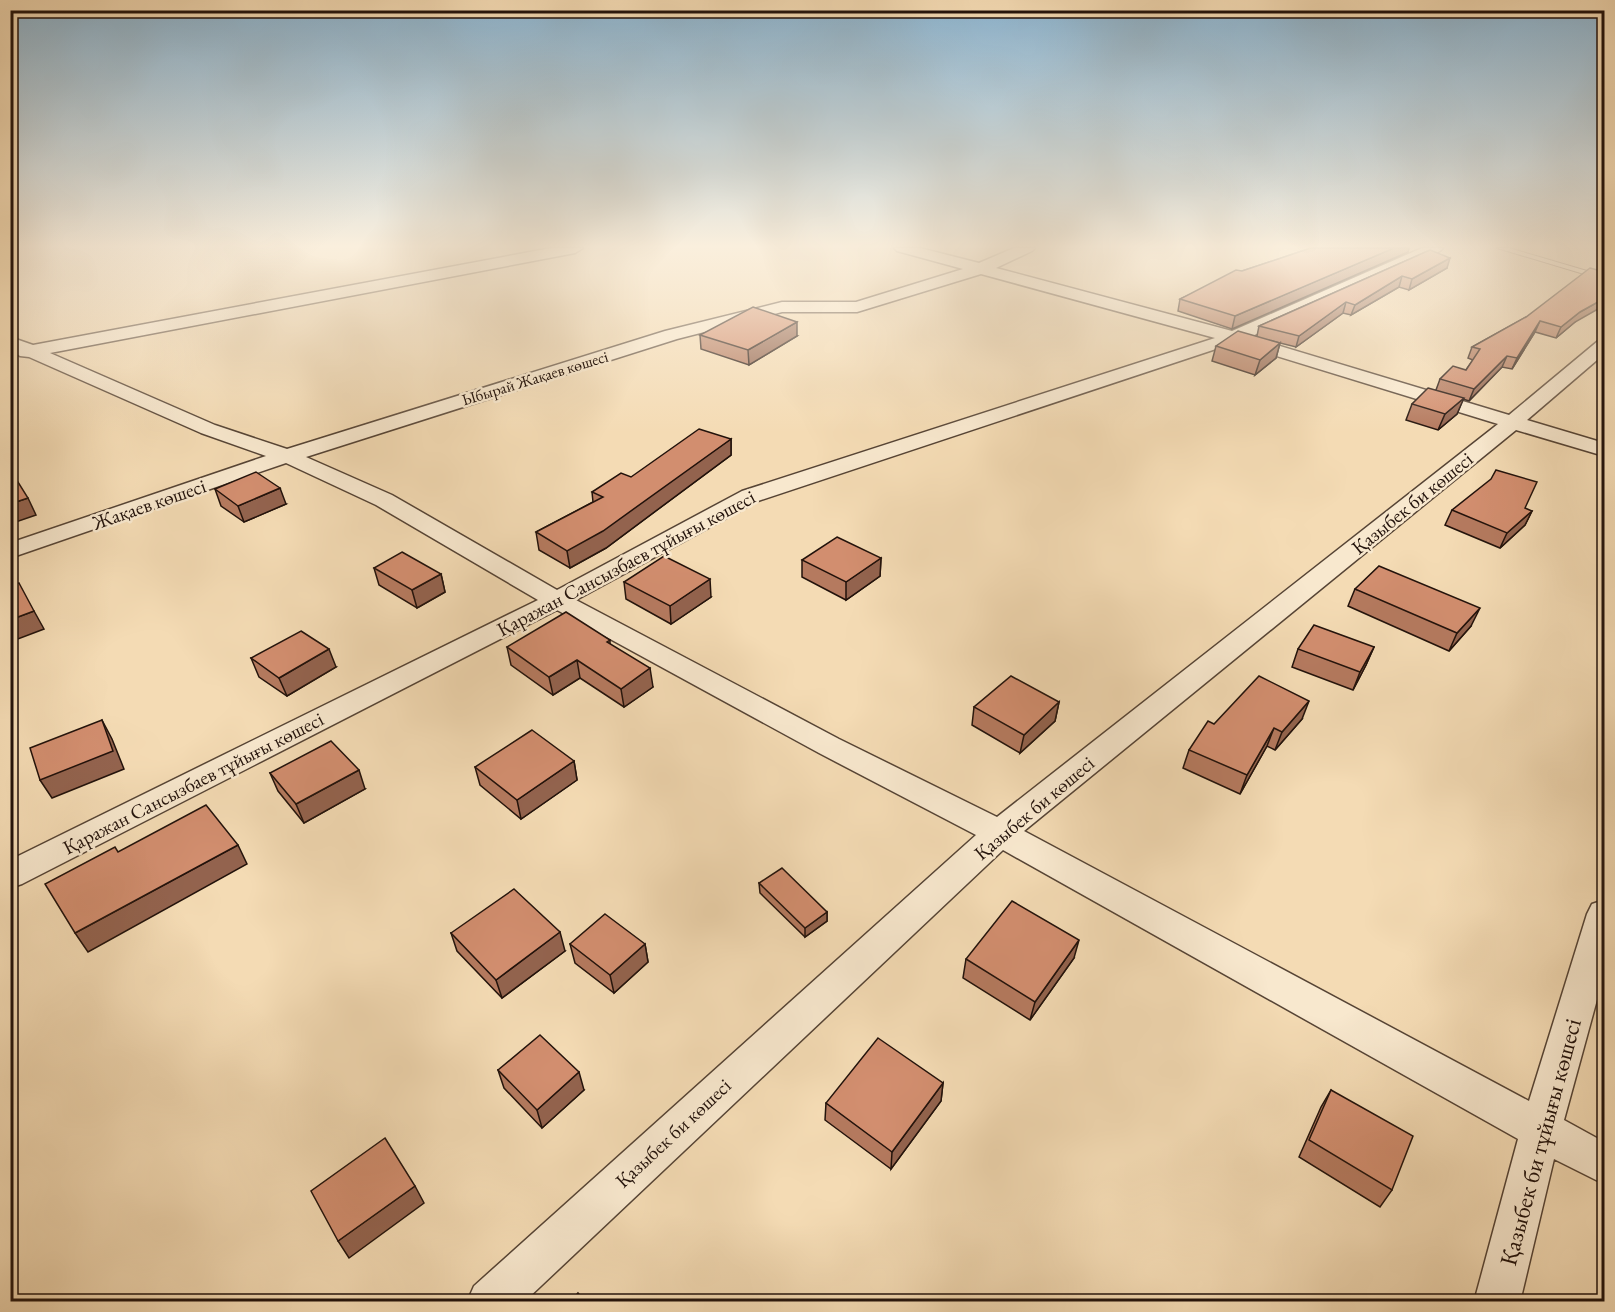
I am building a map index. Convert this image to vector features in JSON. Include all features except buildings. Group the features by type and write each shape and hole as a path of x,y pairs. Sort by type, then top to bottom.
{"street":[{"path":"16,350 239,309"},
{"name":"Ыбырай Жақаев көшесі","path":"286,456 672,335 773,309"},
{"path":"1134,309 1605,450"},
{"name":"Қаражан Сансызбаев тұйығы көшесі","path":"10,875 557,600 750,496 1232,338 1297,309"},
{"name":"Қазыбек би көшесі","path":"490,1302 1000,833 1512,423 1605,345"},
{"path":"16,350 208,429 286,456 384,500 557,600 829,746 1000,833 1605,1164"},
{"name":"Жақаев көшесі","path":"10,551 286,456"},
{"name":"Қазыбек би тұйығы көшесі","path":"1497,1302 1541,1128 1605,914"}]}
